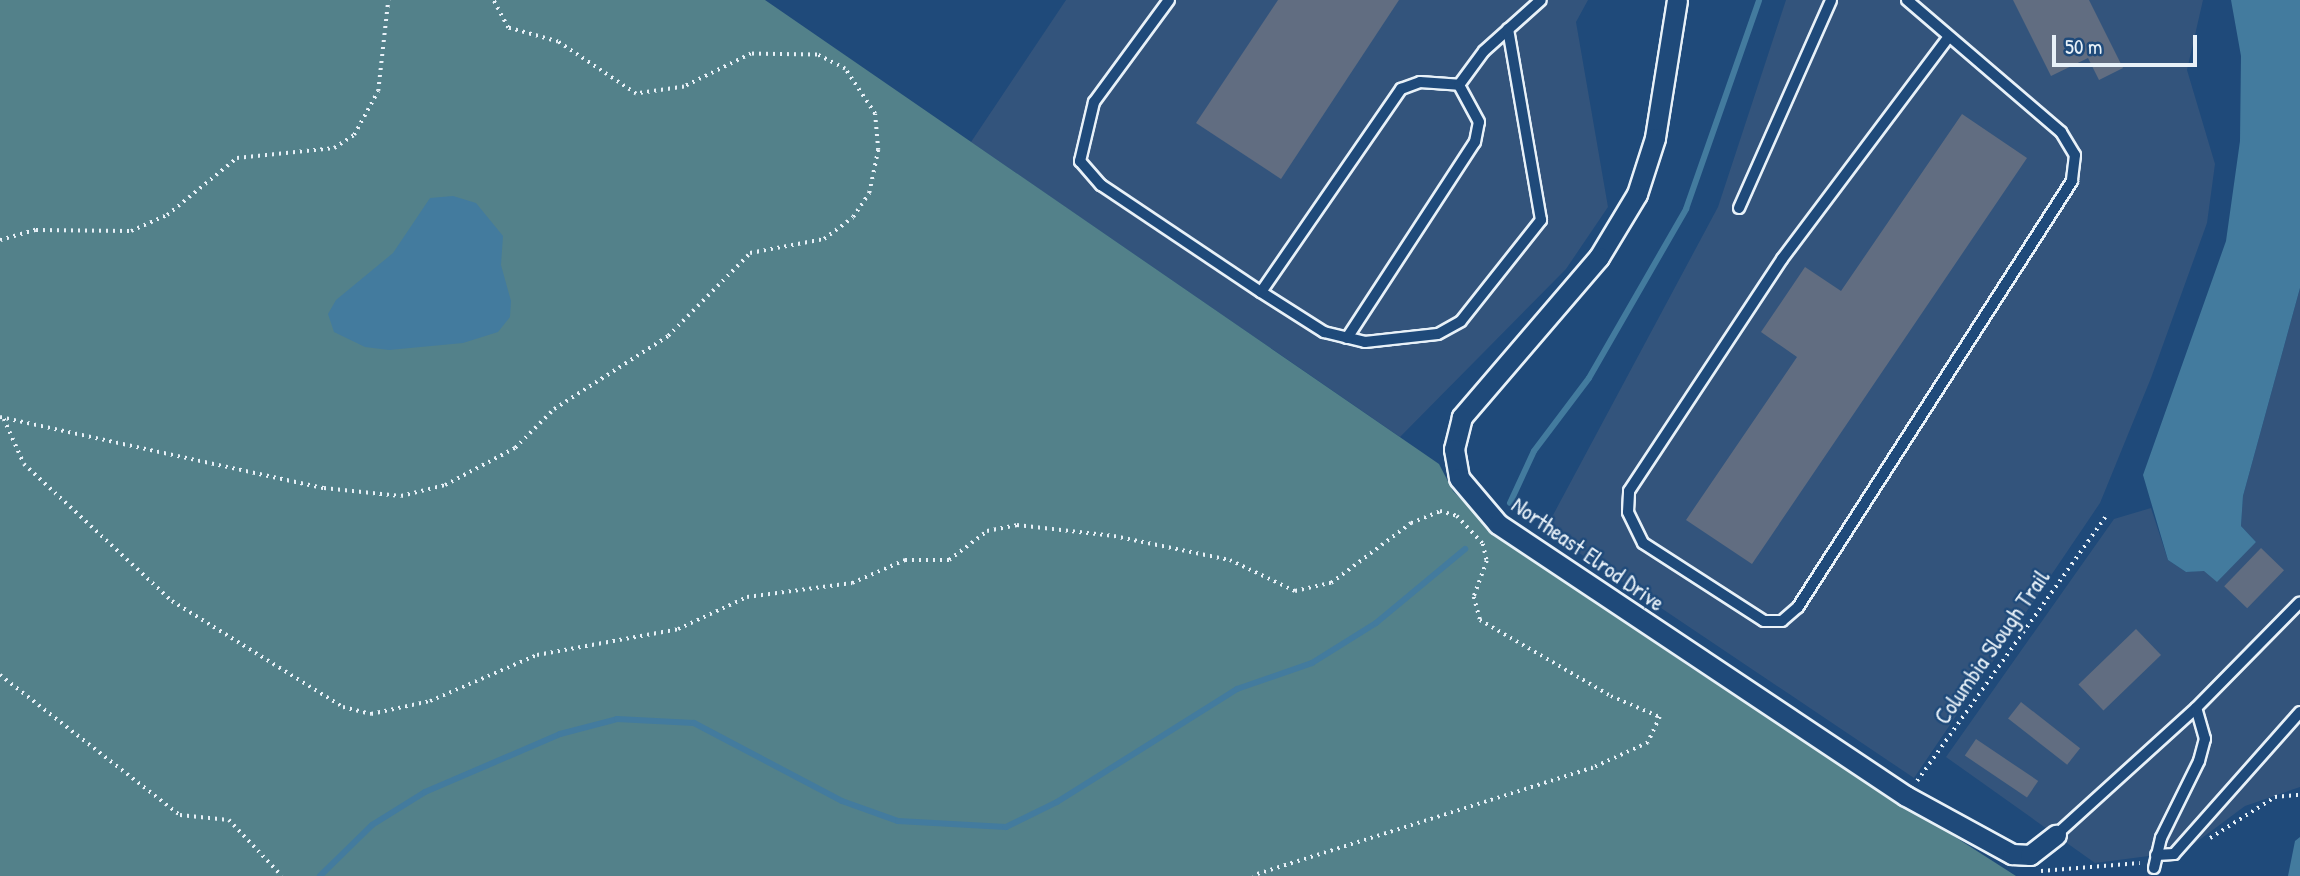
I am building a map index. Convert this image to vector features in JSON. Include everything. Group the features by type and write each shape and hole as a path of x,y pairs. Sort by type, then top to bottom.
{"street":[{"name":"Northeast Elrod Drive","path":"1677,0 1654,138 1637,194 1599,257 1462,417 1455,466 1499,524 1906,796 2012,854 2030,855 2056,835"}],"lane":[{"path":"1169,0 1094,103 1080,161 1101,185 1261,292 1324,332 1347,338 1395,341 1438,334 1461,321 1541,220 1508,29"},
{"path":"1459,85 1508,29 1541,0"},
{"path":"1739,208 1830,0"},
{"path":"1907,0 1948,38 2061,132 2075,155 2072,181 1798,607 1782,621 1764,621 1643,542 1629,512 1629,491 1782,259 1948,38"},
{"path":"1261,292 1401,89 1420,82 1459,85"},
{"path":"1347,338 1475,142 1479,122 1459,85"},
{"path":"2056,835 2196,708 2300,601"},
{"path":"2154,868 2156,855 2199,761 2205,739 2196,708"},
{"path":"2156,855 2174,854 2300,712"}],"path":[{"path":"0,240 36,230 131,231 167,215 237,158 334,148 354,135 378,90 388,0"},
{"path":"2,418 324,488 401,496 445,485 516,448 554,409 668,336 750,253 824,239 853,217 869,194 878,150 875,114 845,69 817,55 751,54 684,88 636,94 558,42 508,28 493,0"},
{"path":"2,418 24,464 172,601 343,706 371,714 430,701 537,655 678,629 747,597 852,583 905,560 949,560 987,531 1017,525 1114,536 1230,560 1295,591 1331,583 1411,523 1440,511 1457,516 1483,544 1487,561 1474,597 1480,620 1611,696 1660,716 1648,743 1592,768 1253,876"},
{"name":"Columbia Slough Trail","path":"1906,796 2105,517"},
{"path":"0,675 180,815 229,820 282,876"},
{"path":"2204,842 2276,797 2300,795"},
{"path":"2046,874 2143,863 2154,868"}],"shaded area":[{"path":"1066,0 1588,0 1576,22 1608,207 1566,269 1400,437 971,142"},
{"path":"1786,0 2203,0 2187,70 2215,164 2207,223 2151,378 2100,503 1914,778 1545,530 1718,207"},
{"path":"2231,0 2300,0 2300,288 2243,496 2241,526 2256,542 2217,582 2204,571 2186,572 2168,560 2143,475 2226,241 2240,141 2241,56"},
{"path":"453,196 476,203 503,236 501,265 511,301 510,317 498,332 463,343 389,350 365,347 334,332 328,314 336,300 393,253 430,198"},
{"path":"2300,288 2300,787 2245,806 2171,861 2149,856 2095,863 1946,757 2114,519 2151,508 2168,560 2186,572 2204,570 2256,542 2241,526 2243,496"},
{"path":"2300,837 2300,876 2288,876 2295,841"}],"green space":[{"path":"0,0 765,0 1439,464 1453,491 1493,531 1690,667 2016,876 0,876"}],"building":[{"path":"1278,0 1399,0 1281,179 1196,123"},
{"path":"2013,0 2089,0 2123,68 2099,80 2088,58 2051,76"},
{"path":"1962,114 2027,158 1752,564 1686,520 1797,357 1761,332 1805,267 1841,291"},
{"path":"2261,548 2284,570 2247,608 2224,586"},
{"path":"2136,629 2161,655 2103,710 2078,685"},
{"path":"2021,702 2080,748 2067,765 2008,719"},
{"path":"1976,739 2038,781 2027,798 1965,756"}],"waterway":[{"path":"1510,503 1534,451 1589,378 1686,209 1759,0"},
{"path":"320,876 372,825 425,792 560,734 617,719 694,723 842,801 898,821 1006,827 1057,802 1237,689 1312,663 1376,623 1465,549"}]}
